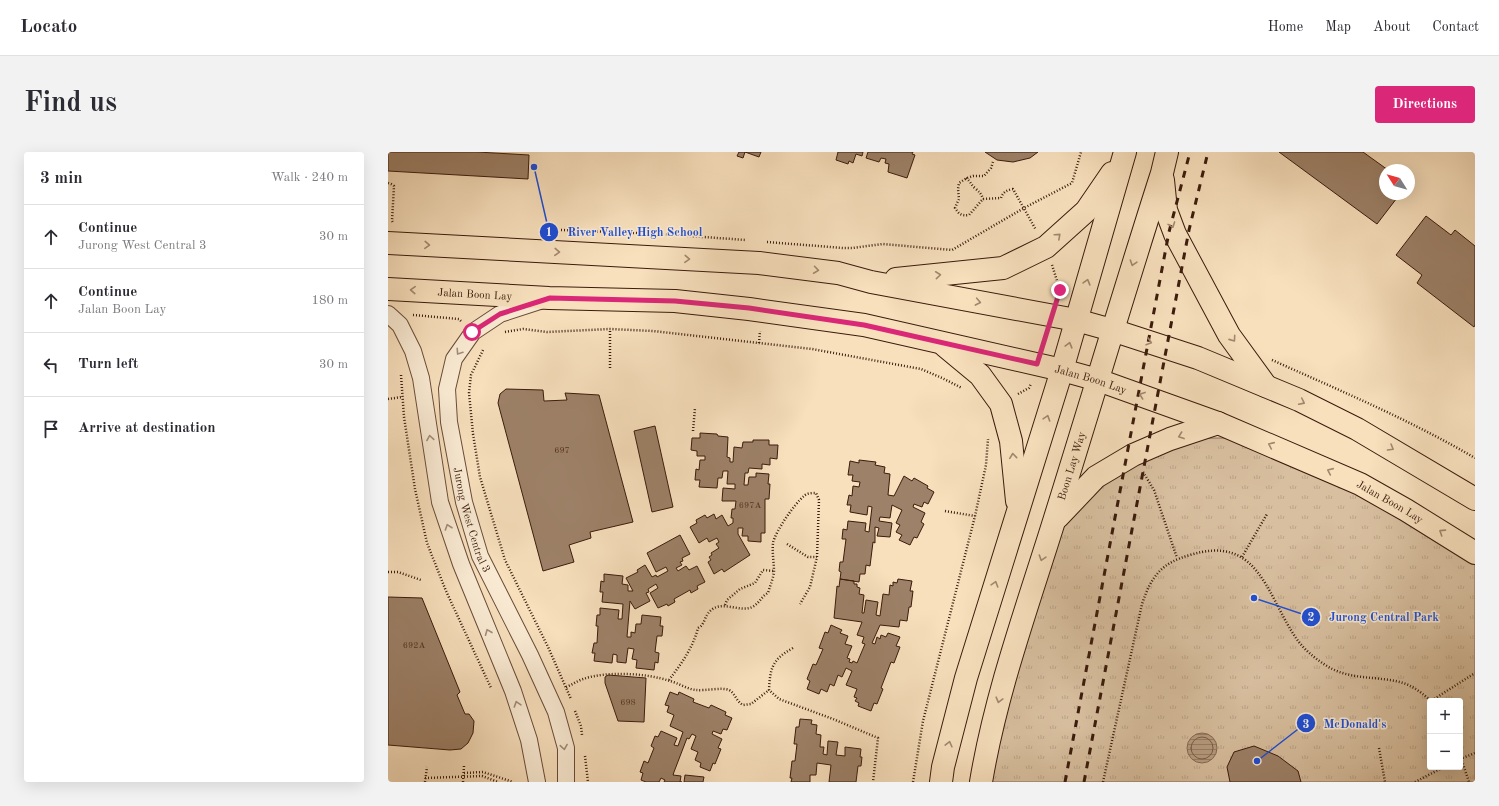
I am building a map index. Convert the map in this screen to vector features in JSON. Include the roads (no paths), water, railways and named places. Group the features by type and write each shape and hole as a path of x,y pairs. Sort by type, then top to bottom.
{"main road":[{"name":"Boon Lay Way","path":"981,782 990,734 1008,665 1098,380 1112,330 1162,173 1167,152"},
{"path":"871,282 1003,268 1046,247 1086,211 1125,153"},
{"path":"941,782 943,768 966,678 1062,370 1125,153"},
{"path":"1162,173 1166,210 1175,234 1230,335 1266,386"},
{"path":"391,234 759,263 838,273 871,282 1076,320 1198,358 1266,386 1357,429 1475,499"},
{"name":"Jalan Boon Lay","path":"388,289 550,298 675,301 749,308 864,325 1062,370 1098,380 1218,423 1360,484 1406,510 1475,553"},
{"path":"941,343 980,375 1001,404 1011,441 1018,508"},
{"path":"1054,521 1096,477 1133,455 1170,439 1218,423"}],"street":[{"name":"Jurong West Central 3","path":"550,298 500,314 472,332 454,359 447,389 448,422 464,502 480,556 530,655 556,712 566,748 566,782"},
{"name":"Jurong West Central 3","path":"394,319 413,351 421,378 440,502 461,564 513,691 529,740 537,782"}],"water":[{"path":"1202,733 1208,734 1216,742 1216,754 1208,762 1202,763 1196,762 1188,754 1187,748 1188,742 1196,734"}],"railway":[{"path":"1065,782 1169,232 1190,152"},
{"path":"1084,782 1189,230 1208,152"}],"place":[{"name":"River Valley High School","path":"534,167"},
{"name":"Jurong Central Park","path":"1254,598"},
{"name":"McDonald's","path":"1257,761"}]}
